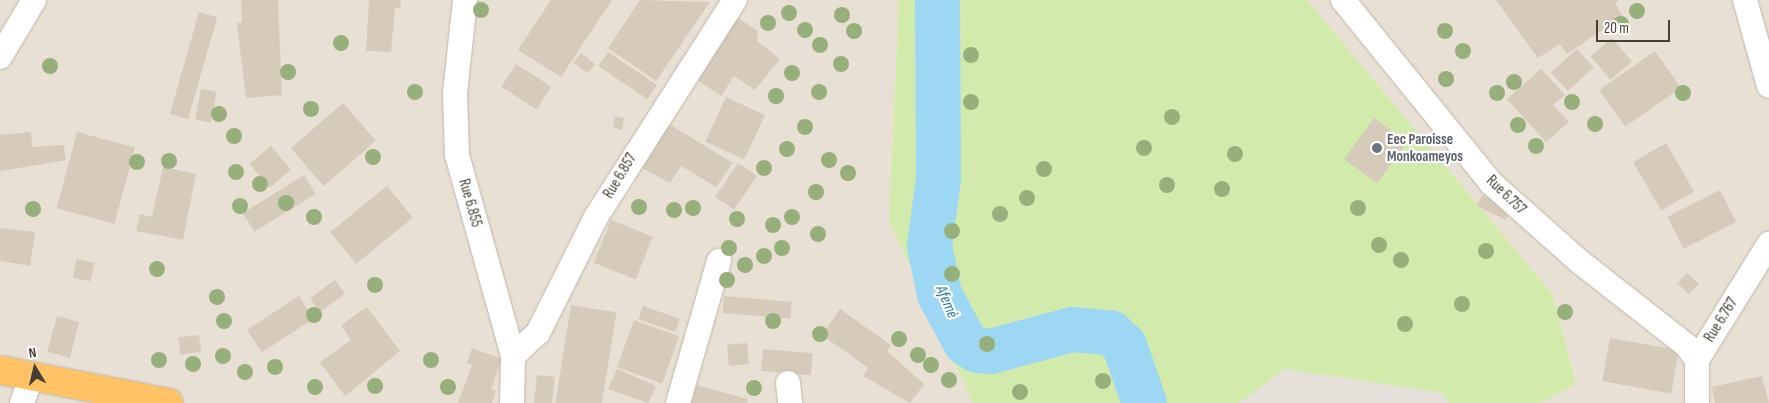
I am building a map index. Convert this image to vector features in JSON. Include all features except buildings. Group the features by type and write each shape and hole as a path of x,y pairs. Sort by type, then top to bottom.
{"highway":[{"path":"0,370 131,399 169,403"}],"street":[{"path":"0,57 34,0"},
{"name":"Rue 6.855","path":"465,0 455,92 456,155 512,356 512,403"},
{"name":"Rue 6.857","path":"512,356 538,333 601,208 735,0"},
{"name":"Rue 6.757","path":"1343,0 1491,183 1580,262 1687,346 1697,360"},
{"path":"1745,0 1769,86"},
{"name":"Rue 6.767","path":"1697,403 1697,360 1769,244"},
{"path":"678,403 719,261"},
{"path":"22,403 31,377"}],"shaded area":[{"path":"0,0 899,0 889,220 973,403 0,403"},
{"path":"1307,0 1769,0 1769,403 1541,403 1576,384 1553,295"},
{"path":"1285,369 1444,393 1449,403 1239,403"}],"green space":[{"path":"899,0 1307,0 1553,295 1576,384 1541,403 1449,403 1443,393 1285,369 1239,403 973,403 889,220"}],"waterway":[{"name":"Afemé","path":"937,0 938,178 929,246 939,294 965,342 977,350 990,351 1072,329 1110,332 1124,345 1144,403"}],"place":[{"name":"Eec Paroisse Monkoameyos","path":"1377,148"}]}
